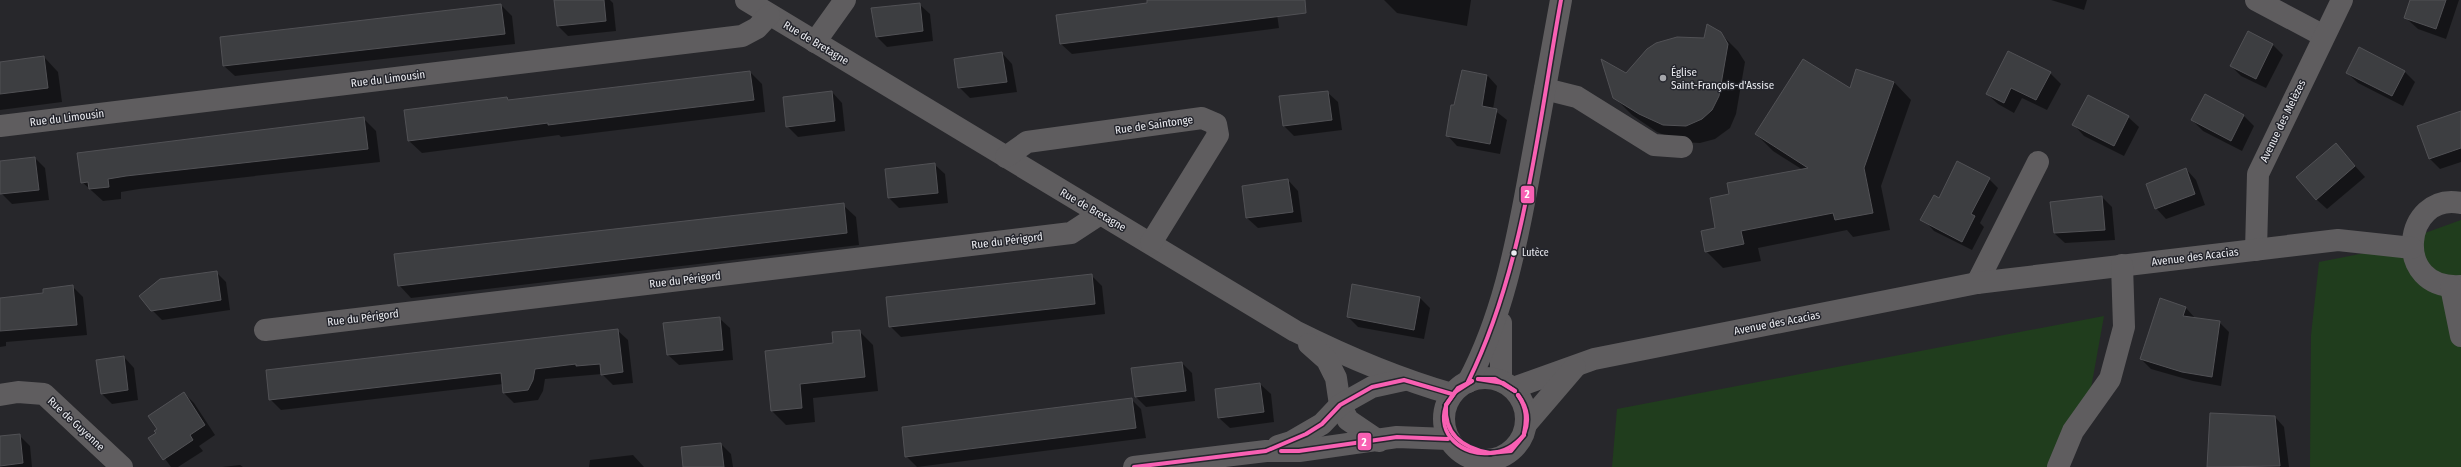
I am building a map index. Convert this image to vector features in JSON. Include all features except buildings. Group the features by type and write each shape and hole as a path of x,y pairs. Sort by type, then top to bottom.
{"street":[{"name":"Rue de Bretagne","path":"746,0 1100,214 1151,243 1294,331 1357,362 1404,380 1460,388"},
{"path":"815,42 845,0"},
{"path":"1459,453 1444,428 1444,416 1460,388 1481,358 1501,303 1515,248 1561,0"},
{"path":"2256,0 2324,36"},
{"name":"Avenue des Melèzes","path":"2256,250 2258,174 2342,0"},
{"name":"Rue du Limousin","path":"0,126 742,36 757,28 769,15"},
{"path":"1545,90 1577,97 1654,145 1682,147"},
{"name":"Rue de Saintonge","path":"1006,157 1027,142 1202,118 1216,124 1218,135 1151,243"},
{"path":"1978,283 2038,162"},
{"path":"2461,203 2445,204 2434,208 2424,215 2415,230 2412,248 2414,260 2429,279 2440,285 2456,287 2461,336"},
{"name":"Rue du Périgord","path":"265,330 1071,233 1087,225 1100,214"},
{"name":"Avenue des Acacias","path":"1507,384 1602,357 1978,283 2338,240 2412,248"},
{"path":"2058,467 2073,432 2110,379 2124,328 2122,266"},
{"path":"1501,303 1507,384"},
{"path":"1294,331 1327,360 1336,378 1340,405 1348,420 1379,441"},
{"path":"1527,423 1577,364"},
{"path":"1134,467 1266,451 1299,451 1379,441 1396,437 1459,453 1482,461 1496,463 1517,447 1524,436 1527,423 1524,404 1507,384 1488,378 1460,388"},
{"path":"1266,451 1291,442 1322,424 1340,405 1372,387 1404,380"},
{"name":"Rue de Guyenne","path":"0,394 18,392 44,394 122,467"}],"green space":[{"path":"2461,220 2461,467 2310,467 2311,335 2319,262 2375,251"},
{"path":"2104,316 2090,394 2052,467 1612,467 1617,409"}],"transit line":[{"name":"2","path":"1468,382 1487,337 1503,291 1516,243 1527,195 1561,0"},
{"name":"2","path":"1478,379 1495,379 1515,391"},
{"name":"2","path":"1478,379 1503,383 1515,391"},
{"name":"2","path":"1134,467 1266,451 1306,434 1322,424 1340,405 1372,387 1404,380 1452,394"},
{"name":"2","path":"1446,405 1458,388 1472,381"},
{"name":"2","path":"1446,405 1455,392 1472,381"},
{"name":"2","path":"1518,395 1524,404 1527,414 1527,424 1524,434"},
{"name":"2","path":"1518,395 1526,414 1524,434"},
{"name":"2","path":"1446,406 1448,425 1457,438 1471,448 1490,453"},
{"name":"2","path":"1446,406 1444,416 1445,426 1448,434 1454,442 1470,451 1490,453"},
{"name":"2","path":"1490,453 1511,451 1524,435"},
{"name":"2","path":"1490,453 1509,448 1524,435"},
{"name":"2","path":"1281,451 1299,451 1397,437 1448,439"}],"place":[{"name":"Église Saint-François-d'Assise","path":"1663,78"},
{"name":"Lutèce","path":"1514,253"}]}
